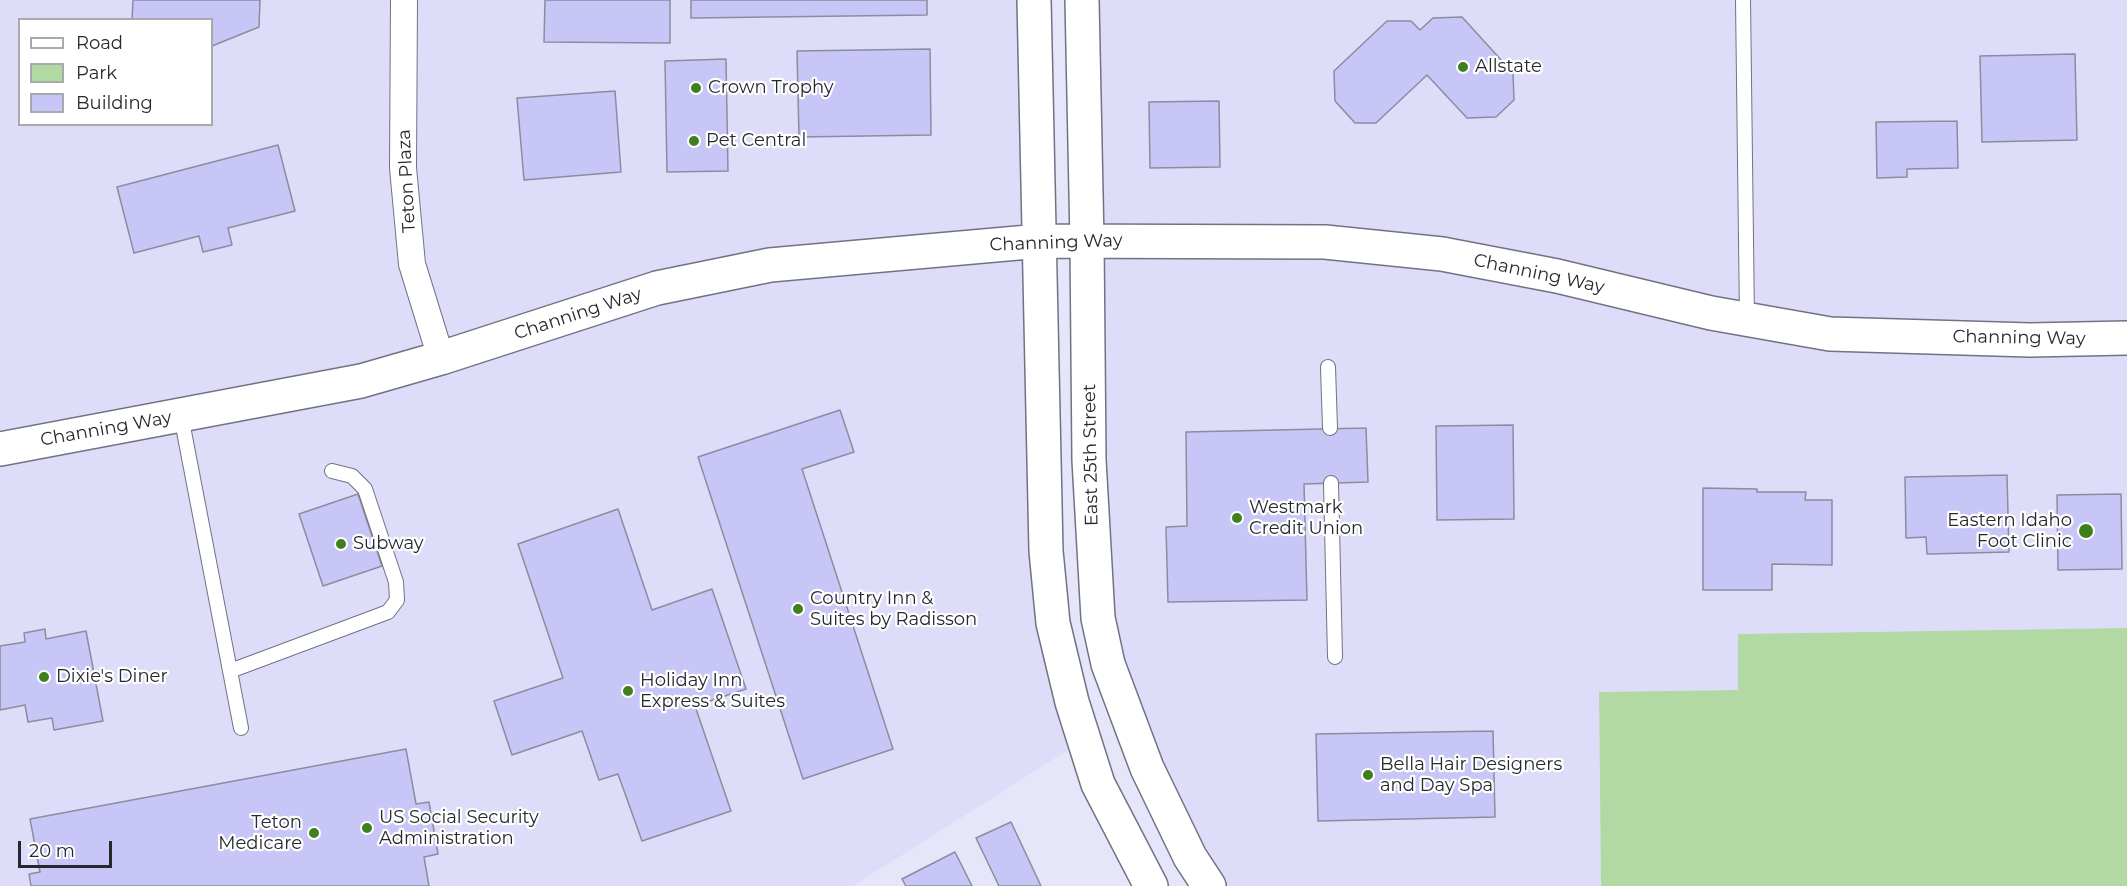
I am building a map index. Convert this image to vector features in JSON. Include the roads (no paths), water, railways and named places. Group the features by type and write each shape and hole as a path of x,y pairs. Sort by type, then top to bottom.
{"main road":[{"path":"1035,0 1046,551 1053,623 1072,702 1098,784 1151,886"},
{"name":"East 25th Street","path":"1082,0 1089,460 1098,618 1108,664 1147,768 1190,857 1209,886"},
{"name":"Channing Way","path":"0,449 361,381 441,358 657,288 770,265 1040,240 1325,242 1396,248 1442,254 1557,276 1710,313 1830,334 2030,340 2127,338"}],"street":[{"name":"Teton Plaza","path":"404,0 403,168 412,264 441,358"}],"lane":[{"path":"1743,0 1747,319"},
{"path":"1328,367 1330,428"},
{"path":"181,416 241,728"},
{"path":"230,671 388,612 397,600 396,582 365,489 352,476 332,471"},
{"path":"1331,483 1335,657"}],"place":[{"name":"Allstate","path":"1463,67"},
{"name":"Crown Trophy","path":"696,88"},
{"name":"Pet Central","path":"694,141"},
{"name":"Westmark Credit Union","path":"1237,518"},
{"name":"Eastern Idaho Foot Clinic","path":"2086,531"},
{"name":"Subway","path":"341,544"},
{"name":"Country Inn & Suites by Radisson","path":"798,609"},
{"name":"Dixie's Diner","path":"44,677"},
{"name":"Holiday Inn Express & Suites","path":"628,691"},
{"name":"Bella Hair Designers and Day Spa","path":"1368,775"},
{"name":"US Social Security Administration","path":"367,828"},
{"name":"Teton Medicare","path":"314,833"}]}
